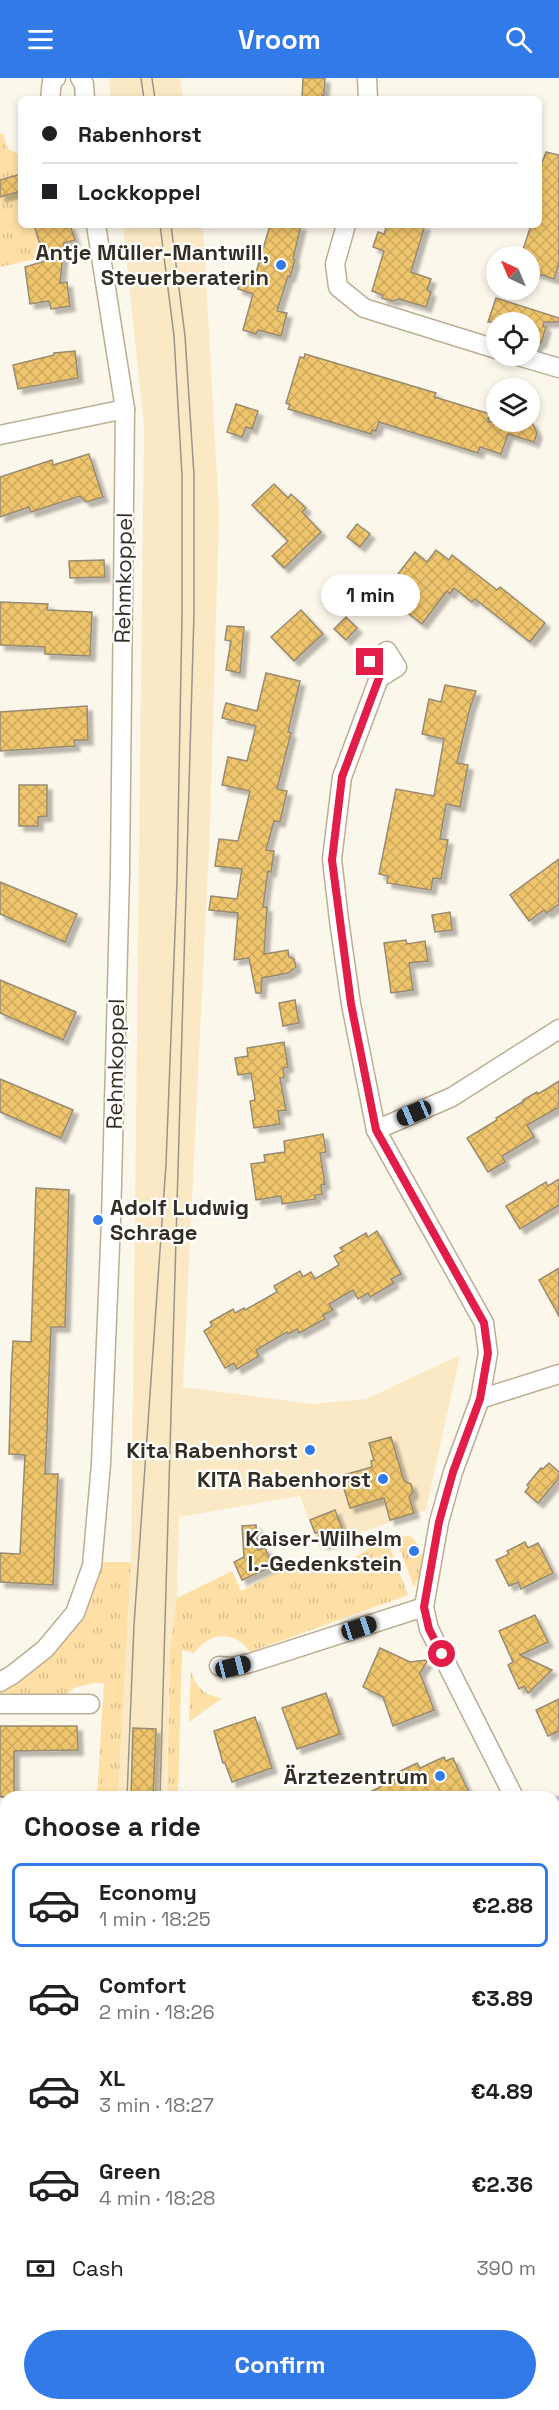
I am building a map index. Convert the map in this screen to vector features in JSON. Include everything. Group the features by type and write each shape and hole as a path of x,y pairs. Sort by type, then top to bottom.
{"street":[{"path":"50,96 52,81 56,78"},
{"path":"80,78 84,84 85,96"},
{"path":"368,78 368,96"},
{"name":"Rehmkoppel","path":"0,1682 45,1649 75,1613 92,1566 100,1464 111,1221 120,884 125,409 96,228"},
{"path":"345,228 335,264 338,287 364,308 486,346"},
{"path":"540,362 559,368"},
{"path":"0,435 125,409"},
{"path":"379,678 342,777 332,860 351,1004 376,1130 484,1323 488,1353 480,1399 453,1472 439,1522 424,1607 429,1629 511,1791"},
{"path":"376,1130 452,1097 559,1029"},
{"path":"480,1399 559,1374"},
{"path":"219,1666 233,1667 250,1663 424,1607"},
{"path":"0,1704 90,1704"}],"shaded area":[{"path":"109,78 180,78 183,96 111,96"},
{"path":"123,228 203,228 219,513 210,826 183,1387 312,1404 366,1399 460,1355 426,1510 319,1547 300,1496 179,1517 177,1598 170,1649 166,1791 118,1791 131,1562 144,426"}],"green space":[{"path":"0,134 3,134 8,149 18,154 18,228 35,228 44,257 0,267"},
{"path":"410,1536 419,1547 422,1560 420,1574 414,1587 395,1537"},
{"path":"386,1538 408,1595 250,1652 237,1640 222,1636 207,1641 194,1653 182,1650 178,1791 167,1791 170,1649 177,1598 232,1571 241,1591 311,1555 317,1570 328,1574"},
{"path":"100,1562 131,1562 118,1791 97,1791 104,1683 76,1687 61,1699 0,1700 0,1690 34,1667"},
{"path":"191,1670 202,1690 222,1698 189,1722"}],"building":[{"path":"303,78 325,78 324,95 302,96"},
{"path":"546,152 559,155 559,263 554,279 540,274 540,246 524,246 530,228 542,228 542,162"},
{"path":"18,175 18,192 0,197 0,180"},
{"path":"35,228 71,228 75,240 64,243 60,283 67,282 70,306 51,309 49,301 30,304 25,267 45,261"},
{"path":"269,228 300,228 293,259 295,260 277,311 287,313 281,336 258,330 256,334 243,330 253,294 238,289 242,273 255,276"},
{"path":"386,228 424,228 411,272 431,279 427,290 431,292 426,307 399,299 392,301 372,291 384,251 373,247 378,232 384,234"},
{"path":"495,300 502,300 559,318 559,322 544,322 543,326 546,327 541,343 540,312 491,312"},
{"path":"75,351 78,378 18,389 13,365 54,355 54,353"},
{"path":"305,354 436,393 434,397 486,413 486,432 537,432 534,442 508,434 501,454 480,447 478,453 379,422 376,431 372,430 371,434 288,409 290,405 286,403 300,357 304,358"},
{"path":"236,404 258,411 252,429 246,427 242,437 227,432"},
{"path":"89,454 103,497 86,502 80,496 31,512 29,507 0,517 0,477 52,460 53,465"},
{"path":"274,484 288,498 291,494 306,508 302,512 321,532 284,568 272,556 288,541 252,505"},
{"path":"357,524 370,534 360,547 347,537"},
{"path":"436,550 449,560 452,555 497,590 500,587 545,623 530,642 475,599 472,602 454,588 450,594 447,591 422,624 409,614 402,606 405,602 394,594 405,580 398,574 415,552 427,562"},
{"path":"104,560 105,577 70,578 69,561"},
{"path":"0,602 48,604 47,610 92,612 90,656 45,654 45,647 0,645"},
{"path":"301,610 323,634 294,661 271,637"},
{"path":"346,617 357,628 346,640 334,629"},
{"path":"227,626 244,627 240,673 226,670 231,641 225,640"},
{"path":"266,673 300,681 288,732 291,733 277,789 287,791 280,822 274,821 266,850 274,851 271,872 268,871 263,907 267,907 264,954 288,950 289,957 294,959 296,967 288,973 262,978 261,993 256,993 249,958 234,960 238,913 209,910 211,896 237,899 242,869 215,866 219,839 238,841 250,791 222,785 228,757 247,761 256,726 222,718 226,703 257,711"},
{"path":"445,685 476,691 457,763 468,765 460,807 446,804 440,839 448,840 441,879 433,878 431,890 387,883 388,876 379,874 396,789 434,796 444,739 422,734 429,699 441,702"},
{"path":"87,706 88,740 74,740 75,746 0,751 0,712"},
{"path":"19,785 47,785 47,816 38,817 38,826 19,826"},
{"path":"559,859 559,904 547,913 544,910 529,921 510,895"},
{"path":"0,882 77,914 65,942 0,914"},
{"path":"450,912 452,930 435,932 432,915"},
{"path":"406,940 407,944 425,941 428,961 409,963 413,990 391,993 384,943"},
{"path":"0,980 76,1012 63,1040 0,1013"},
{"path":"295,1000 299,1023 283,1026 279,1003"},
{"path":"284,1042 288,1067 283,1068 284,1077 280,1078 286,1110 278,1111 280,1124 254,1128 250,1101 255,1100 251,1073 238,1075 235,1058 248,1056 247,1048"},
{"path":"0,1079 73,1110 61,1138 0,1112"},
{"path":"559,1081 559,1107 527,1125 534,1137 502,1156 505,1162 488,1172 467,1138 497,1120 496,1118 523,1100"},
{"path":"323,1134 326,1152 320,1153 325,1184 321,1185 322,1194 315,1195 316,1199 282,1204 281,1196 256,1200 251,1164 265,1162 264,1155 285,1152 284,1141"},
{"path":"559,1179 559,1205 520,1229 506,1206 546,1182 548,1186"},
{"path":"36,1188 69,1190 65,1327 51,1327 45,1474 58,1474 53,1585 0,1582 0,1553 20,1554 25,1455 9,1454 11,1377 13,1341 31,1342"},
{"path":"377,1231 401,1274 391,1279 394,1283 370,1297 368,1293 358,1299 353,1290 329,1304 333,1310 323,1315 325,1319 299,1333 297,1329 288,1334 287,1332 256,1350 259,1356 237,1369 234,1363 225,1368 204,1331 212,1326 210,1322 233,1309 235,1313 244,1308 245,1310 277,1292 274,1286 300,1271 303,1277 311,1272 315,1279 339,1265 334,1256 343,1251 340,1248 366,1233 368,1237"},
{"path":"559,1268 559,1316 539,1280"},
{"name":"KITA Rabenhorst","path":"391,1437 404,1481 411,1484 413,1492 409,1497 414,1513 390,1520 384,1498 350,1508 340,1476 372,1467 371,1461 374,1460 369,1443"},
{"path":"549,1463 559,1472 559,1478 538,1503 525,1492 529,1487 527,1485 541,1468 543,1469"},
{"path":"335,1510 345,1536 323,1544 310,1520"},
{"path":"256,1525 258,1550 265,1548 273,1566 242,1580 234,1562 244,1557 242,1526"},
{"path":"525,1542 528,1548 538,1543 553,1573 521,1589 518,1582 509,1586 496,1560 509,1554 507,1551"},
{"path":"535,1615 548,1642 520,1655 552,1670 528,1693 524,1686 519,1689 508,1665 513,1662 499,1631"},
{"path":"380,1648 410,1662 428,1660 420,1673 434,1710 393,1726 383,1697 363,1687"},
{"path":"326,1693 340,1734 297,1749 282,1708"},
{"path":"559,1699 559,1731 548,1736 536,1710"},
{"path":"255,1717 272,1768 232,1782 225,1763 223,1763 214,1731"},
{"path":"0,1726 77,1726 78,1750 14,1751 14,1791 0,1791"},
{"path":"133,1728 156,1729 153,1791 131,1791"},
{"name":"Ärztezentrum","path":"444,1757 446,1761 453,1758 468,1791 372,1791 398,1778 396,1773 417,1763 420,1768"}],"tram line":[{"path":"141,78 144,96"},
{"path":"152,78 155,96"},
{"path":"127,1791 134,1625 166,1164 177,882 182,475 174,336 160,228"},
{"path":"160,1791 194,613 194,475 185,336 171,228"}],"place":[{"name":"Antje Müller-Mantwill, Steuerberaterin","path":"281,265"},
{"name":"Adolf Ludwig Schrage","path":"98,1220"},
{"name":"Kita Rabenhorst","path":"310,1450"},
{"name":"KITA Rabenhorst","path":"383,1479"},
{"name":"Kaiser-Wilhelm I.-Gedenkstein","path":"414,1551"},
{"name":"Ärztezentrum","path":"440,1776"}],"route":[{"path":"370,662 379,678 342,777 332,860 351,1004 376,1130 484,1323 488,1353 480,1399 453,1472 439,1522 424,1607 429,1629 442,1654"}]}
